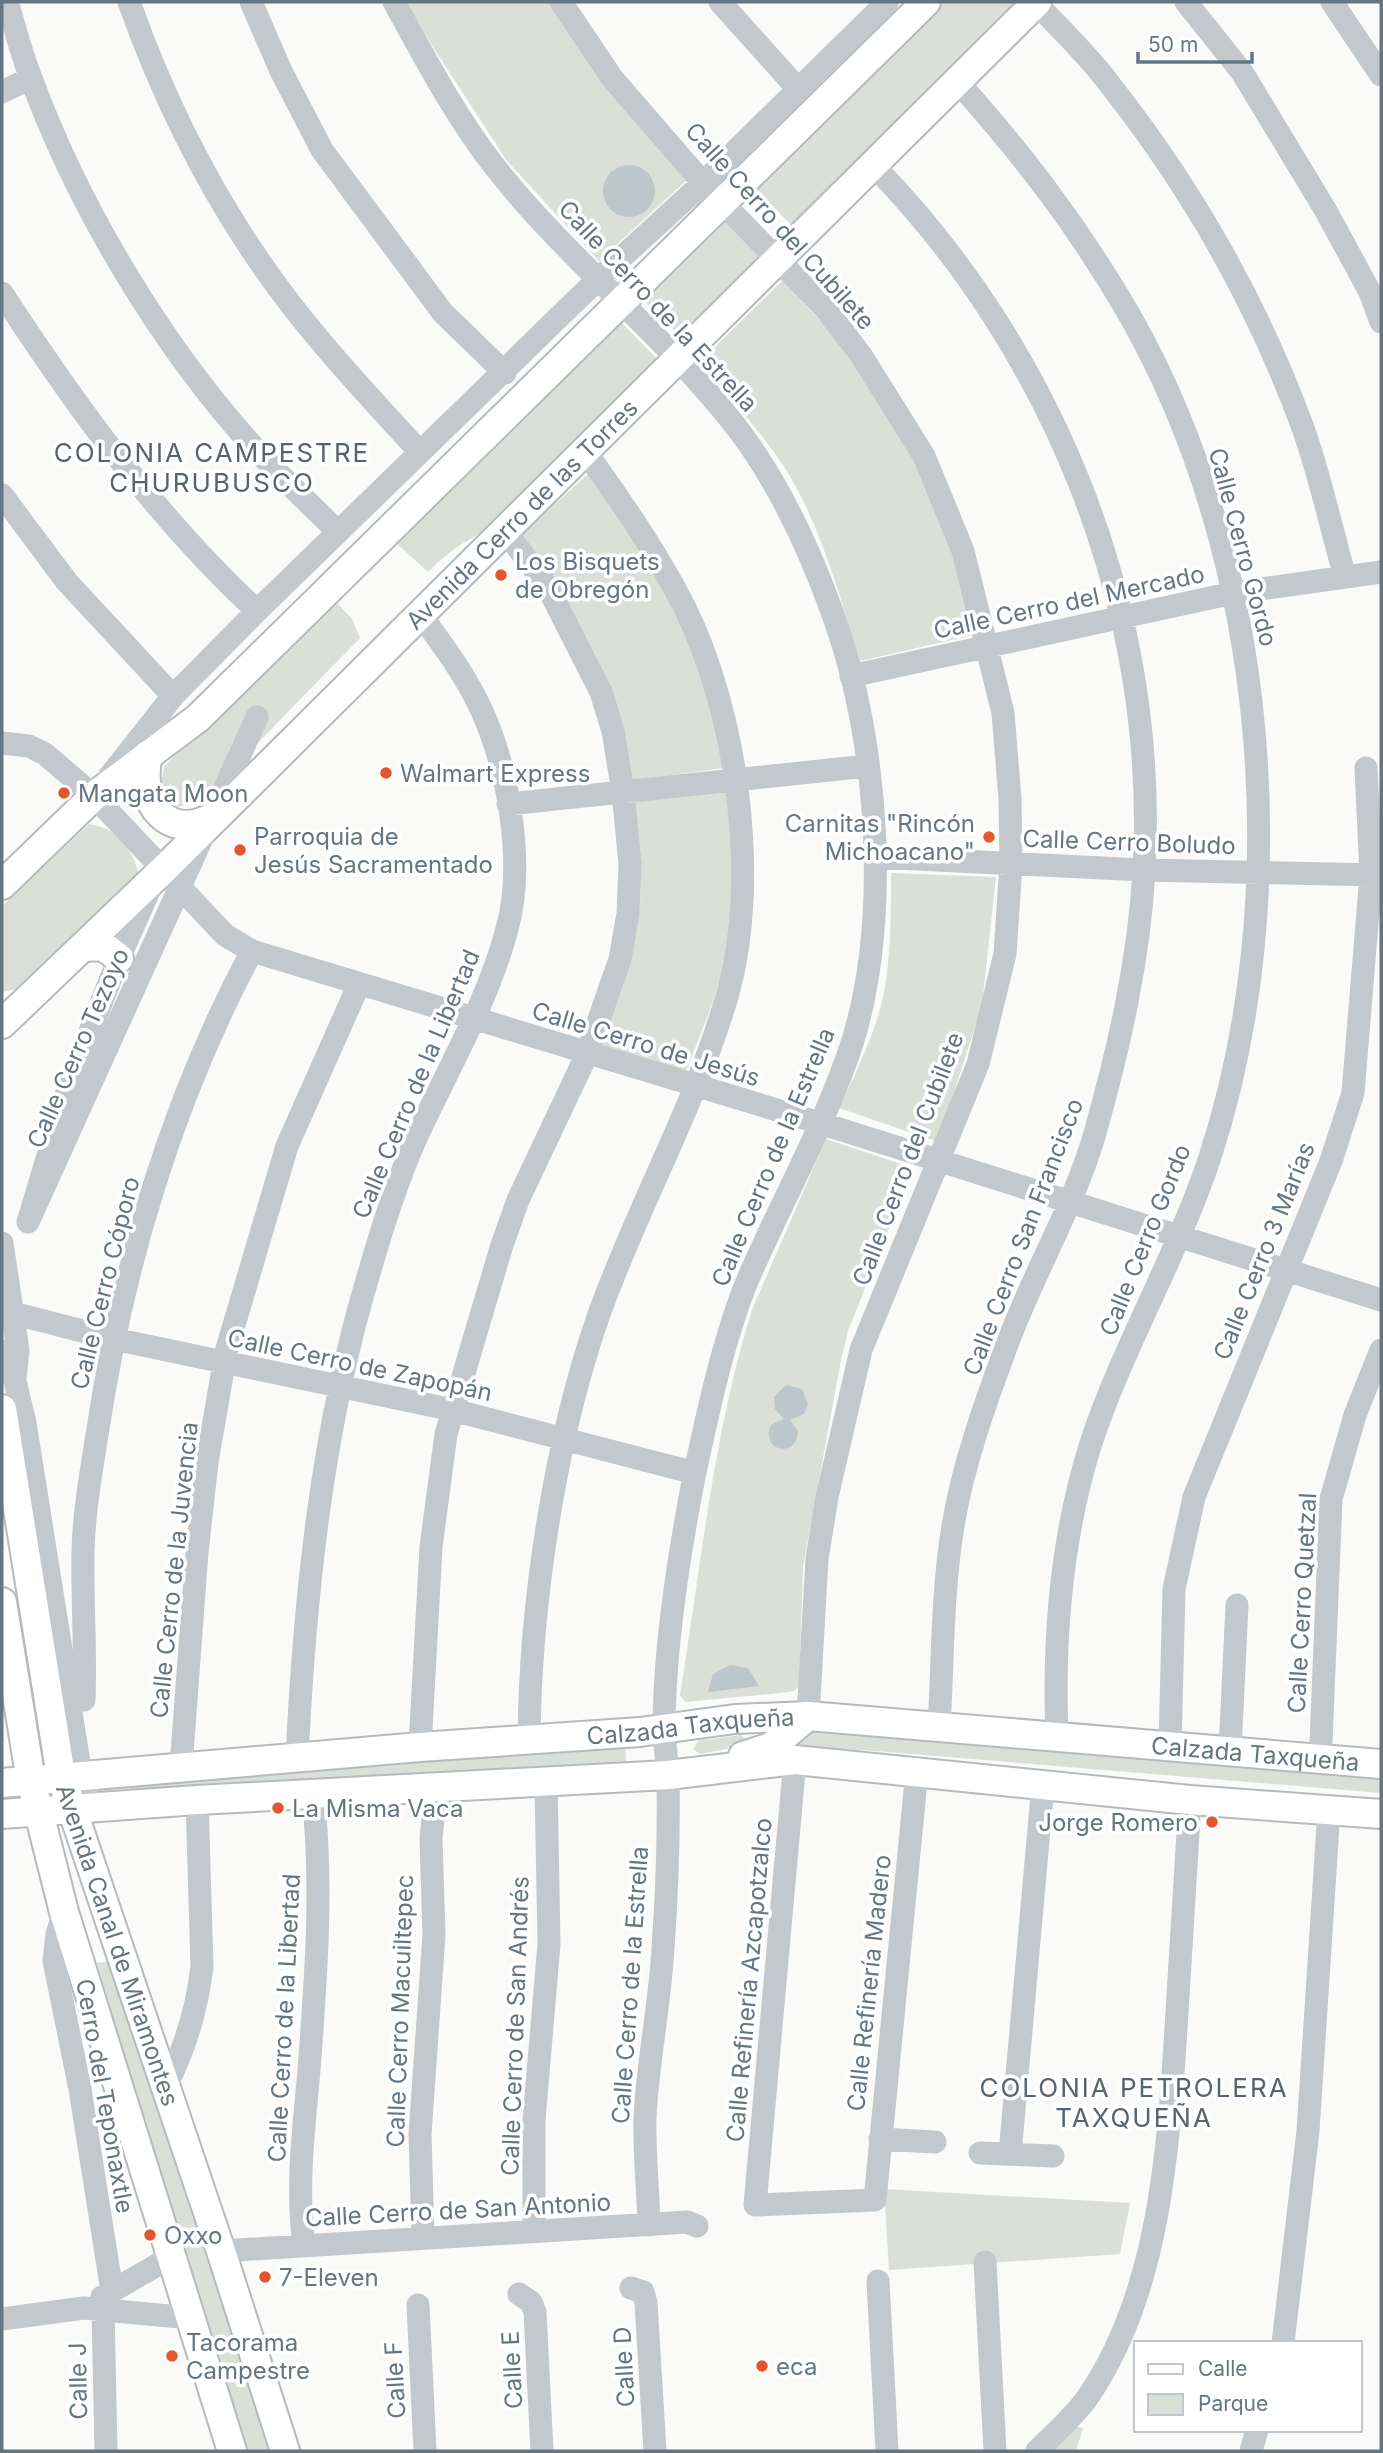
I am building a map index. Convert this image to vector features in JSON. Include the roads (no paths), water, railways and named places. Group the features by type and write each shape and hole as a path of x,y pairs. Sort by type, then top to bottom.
{"main road":[{"path":"2,885 94,796 198,718 621,303 713,193 926,2"},
{"name":"Avenida Cerro de las Torres","path":"8,1012 83,947 159,874 1037,2"},
{"path":"148,755 145,788 153,809 161,816 192,823 221,812"},
{"path":"83,947 103,946 118,958"},
{"name":"Avenida Canal de Miramontes","path":"3,1417 71,1776 165,2088 285,2451"},
{"name":"Avenida Canal de Miramontes","path":"2,1602 5,1646 31,1781 64,1912 119,2080 232,2451"},
{"path":"681,1774 771,1747 808,1716"},
{"name":"Calzada Taxqueña","path":"2,1783 420,1747 529,1729 664,1730 735,1719 808,1716 1381,1764"},
{"name":"Calzada Taxqueña","path":"2,1814 197,1800 681,1774 795,1760 1190,1800 1381,1814"}],"street":[{"path":"7,2 31,78 73,176 148,307 203,385 258,452 338,531"},
{"path":"129,2 176,117 215,191 255,255 322,343 419,451"},
{"path":"251,2 281,71 322,150 443,313 505,373"},
{"name":"Calle Cerro de la Estrella","path":"394,2 444,93 496,168 597,280 677,359 734,424 773,485 810,559 830,608 851,676 867,766 876,857 875,908 867,986 848,1055 745,1287 695,1473 681,1561 664,1730 681,1774 645,2117 649,2225"},
{"name":"Calle Cerro del Cubilete","path":"561,2 612,78 713,193 824,307 861,355 925,456 963,551 989,647 1003,713 1010,799 1011,864 1005,954 978,1064 941,1160 861,1350 842,1425 817,1559 808,1716"},
{"path":"720,2 799,89"},
{"path":"1037,2 1110,83 1163,156 1228,262 1270,346 1303,430 1345,576"},
{"path":"1186,2 1242,72 1326,211 1370,292 1381,322"},
{"path":"1332,2 1381,75"},
{"path":"94,796 173,696 257,611 419,451 505,373 597,280 713,193 799,89 881,4"},
{"path":"2,92 31,78"},
{"name":"Calle Cerro Gordo","path":"957,81 1029,162 1081,236 1132,319 1172,402 1201,475 1233,593 1247,668 1257,753 1258,873 1247,999 1230,1085 1210,1158 1181,1236 1131,1343 1091,1444 1069,1525 1056,1642 1057,1736"},
{"name":"Calle Cerro San Francisco","path":"873,165 923,215 971,283 1024,366 1057,427 1091,512 1121,616 1131,657 1140,729 1144,870 1138,933 1119,1043 1093,1139 1010,1338 989,1396 953,1525 943,1630 939,1727"},
{"path":"2,293 73,401 157,508 257,611"},
{"path":"529,1729 544,1566 565,1440 597,1320 626,1243 694,1086 729,991 738,930 743,860 735,778 724,714 685,609 640,528 585,451"},
{"path":"2,495 67,582 173,696"},
{"path":"420,1747 431,1547 453,1410 518,1200 587,1054 620,958 628,914 630,864 623,792 613,731 601,692 547,586 505,531"},
{"name":"Calle Cerro del Mercado","path":"851,676 1233,593 1381,572"},
{"name":"Calle Cerro de la Libertad","path":"297,1757 301,1665 317,1521 338,1385 389,1208 413,1146 473,1020 508,927 514,887 508,804 482,712 454,661 420,614"},
{"name":"Calle Cerro Tezoyo","path":"159,874 118,958 71,1082 28,1222 257,717"},
{"name":"Calle Cerro de Jesús","path":"2,743 29,746 45,754 94,796 159,874 225,935 252,951 941,1160 1381,1300"},
{"path":"508,804 867,766"},
{"name":"Calle Cerro 3 Marías","path":"1170,1746 1174,1588 1194,1497 1331,1161 1353,1093 1376,875 1367,768"},
{"name":"Calle Cerro Boludo","path":"876,857 1144,870 1376,875"},
{"name":"Calle Cerro Cóporo","path":"84,1700 86,1645 83,1550 91,1478 114,1339 142,1230 190,1078 218,1014 252,951"},
{"name":"Calle Cerro de la Juvencia","path":"181,1767 197,1552 207,1462 225,1362 287,1146 359,984"},
{"name":"Avenida Canal de Miramontes","path":"2,1243 18,1350 15,1381 3,1417"},
{"name":"Calle Cerro de Zapopán","path":"12,1313 114,1339 453,1410 695,1473"},
{"name":"Calle Cerro Quetzal","path":"1321,1742 1331,1499 1355,1415 1381,1350"},
{"name":"Avenida Canal de Miramontes","path":"2,1351 15,1381 25,1423 59,1649 71,1776"},
{"path":"47,1564 64,1562 83,1550"},
{"path":"1230,1751 1237,1605"},
{"path":"59,1649 86,1645"},
{"name":"Calle Refinería Azcapotzalco","path":"795,1760 755,2205 875,2200"},
{"name":"Calle Refinería Madero","path":"875,2200 917,1771"},
{"name":"Calle Cerro de San Andrés","path":"534,2231 534,2120 549,1944 546,1782"},
{"path":"1010,2154 1043,1784"},
{"name":"Calle Cerro Macuiltepec","path":"423,2237 420,2134 434,1935 431,1839 436,1788"},
{"name":"Calle Cerro de la Libertad","path":"304,2245 300,2214 302,2154 320,1928 318,1845 313,1794"},
{"path":"165,2088 190,2030 201,1977 197,1800"},
{"path":"1037,2451 1084,2402 1109,2358 1130,2311 1154,2225 1169,2134 1190,1800"},
{"path":"1283,2341 1308,2131 1329,1810"},
{"name":"Cerro del Teponaxtle","path":"64,1912 57,1934 54,1961 80,2089 100,2303"},
{"path":"80,2089 119,2080"},
{"path":"880,2139 935,2142"},
{"path":"980,2153 1053,2156"},
{"name":"Calle Cerro de San Antonio","path":"221,2251 687,2222 697,2226"},
{"path":"100,2303 171,2257"},
{"path":"985,2262 995,2451"},
{"path":"878,2281 887,2451"},
{"name":"Calle D","path":"631,2288 643,2292 646,2303 655,2451"},
{"name":"Calle E","path":"519,2294 531,2302 536,2312 542,2451"},
{"path":"2,2319 100,2303 190,2318"},
{"name":"Calle J","path":"100,2303 106,2451"},
{"name":"Calle F","path":"418,2305 425,2451"},
{"path":"1251,2451 1256,2432"}],"place":[{"name":"Los Bisquets de Obregón","path":"501,575"},
{"name":"Walmart Express","path":"386,773"},
{"name":"Mangata Moon","path":"64,793"},
{"name":"Carnitas \"Rincón Michoacano\"","path":"989,837"},
{"name":"Parroquia de Jesús Sacramentado","path":"240,850"},
{"name":"La Misma Vaca","path":"278,1808"},
{"name":"Jorge Romero","path":"1212,1822"},
{"name":"Oxxo","path":"150,2235"},
{"name":"7-Eleven","path":"265,2277"},
{"name":"Tacorama Campestre","path":"172,2356"},
{"name":"eca","path":"762,2366"}],"district":[{"name":"COLONIA CAMPESTRE CHURUBUSCO","path":"212,467"},
{"name":"COLONIA PETROLERA TAXQUEÑA","path":"1134,2102"}]}
